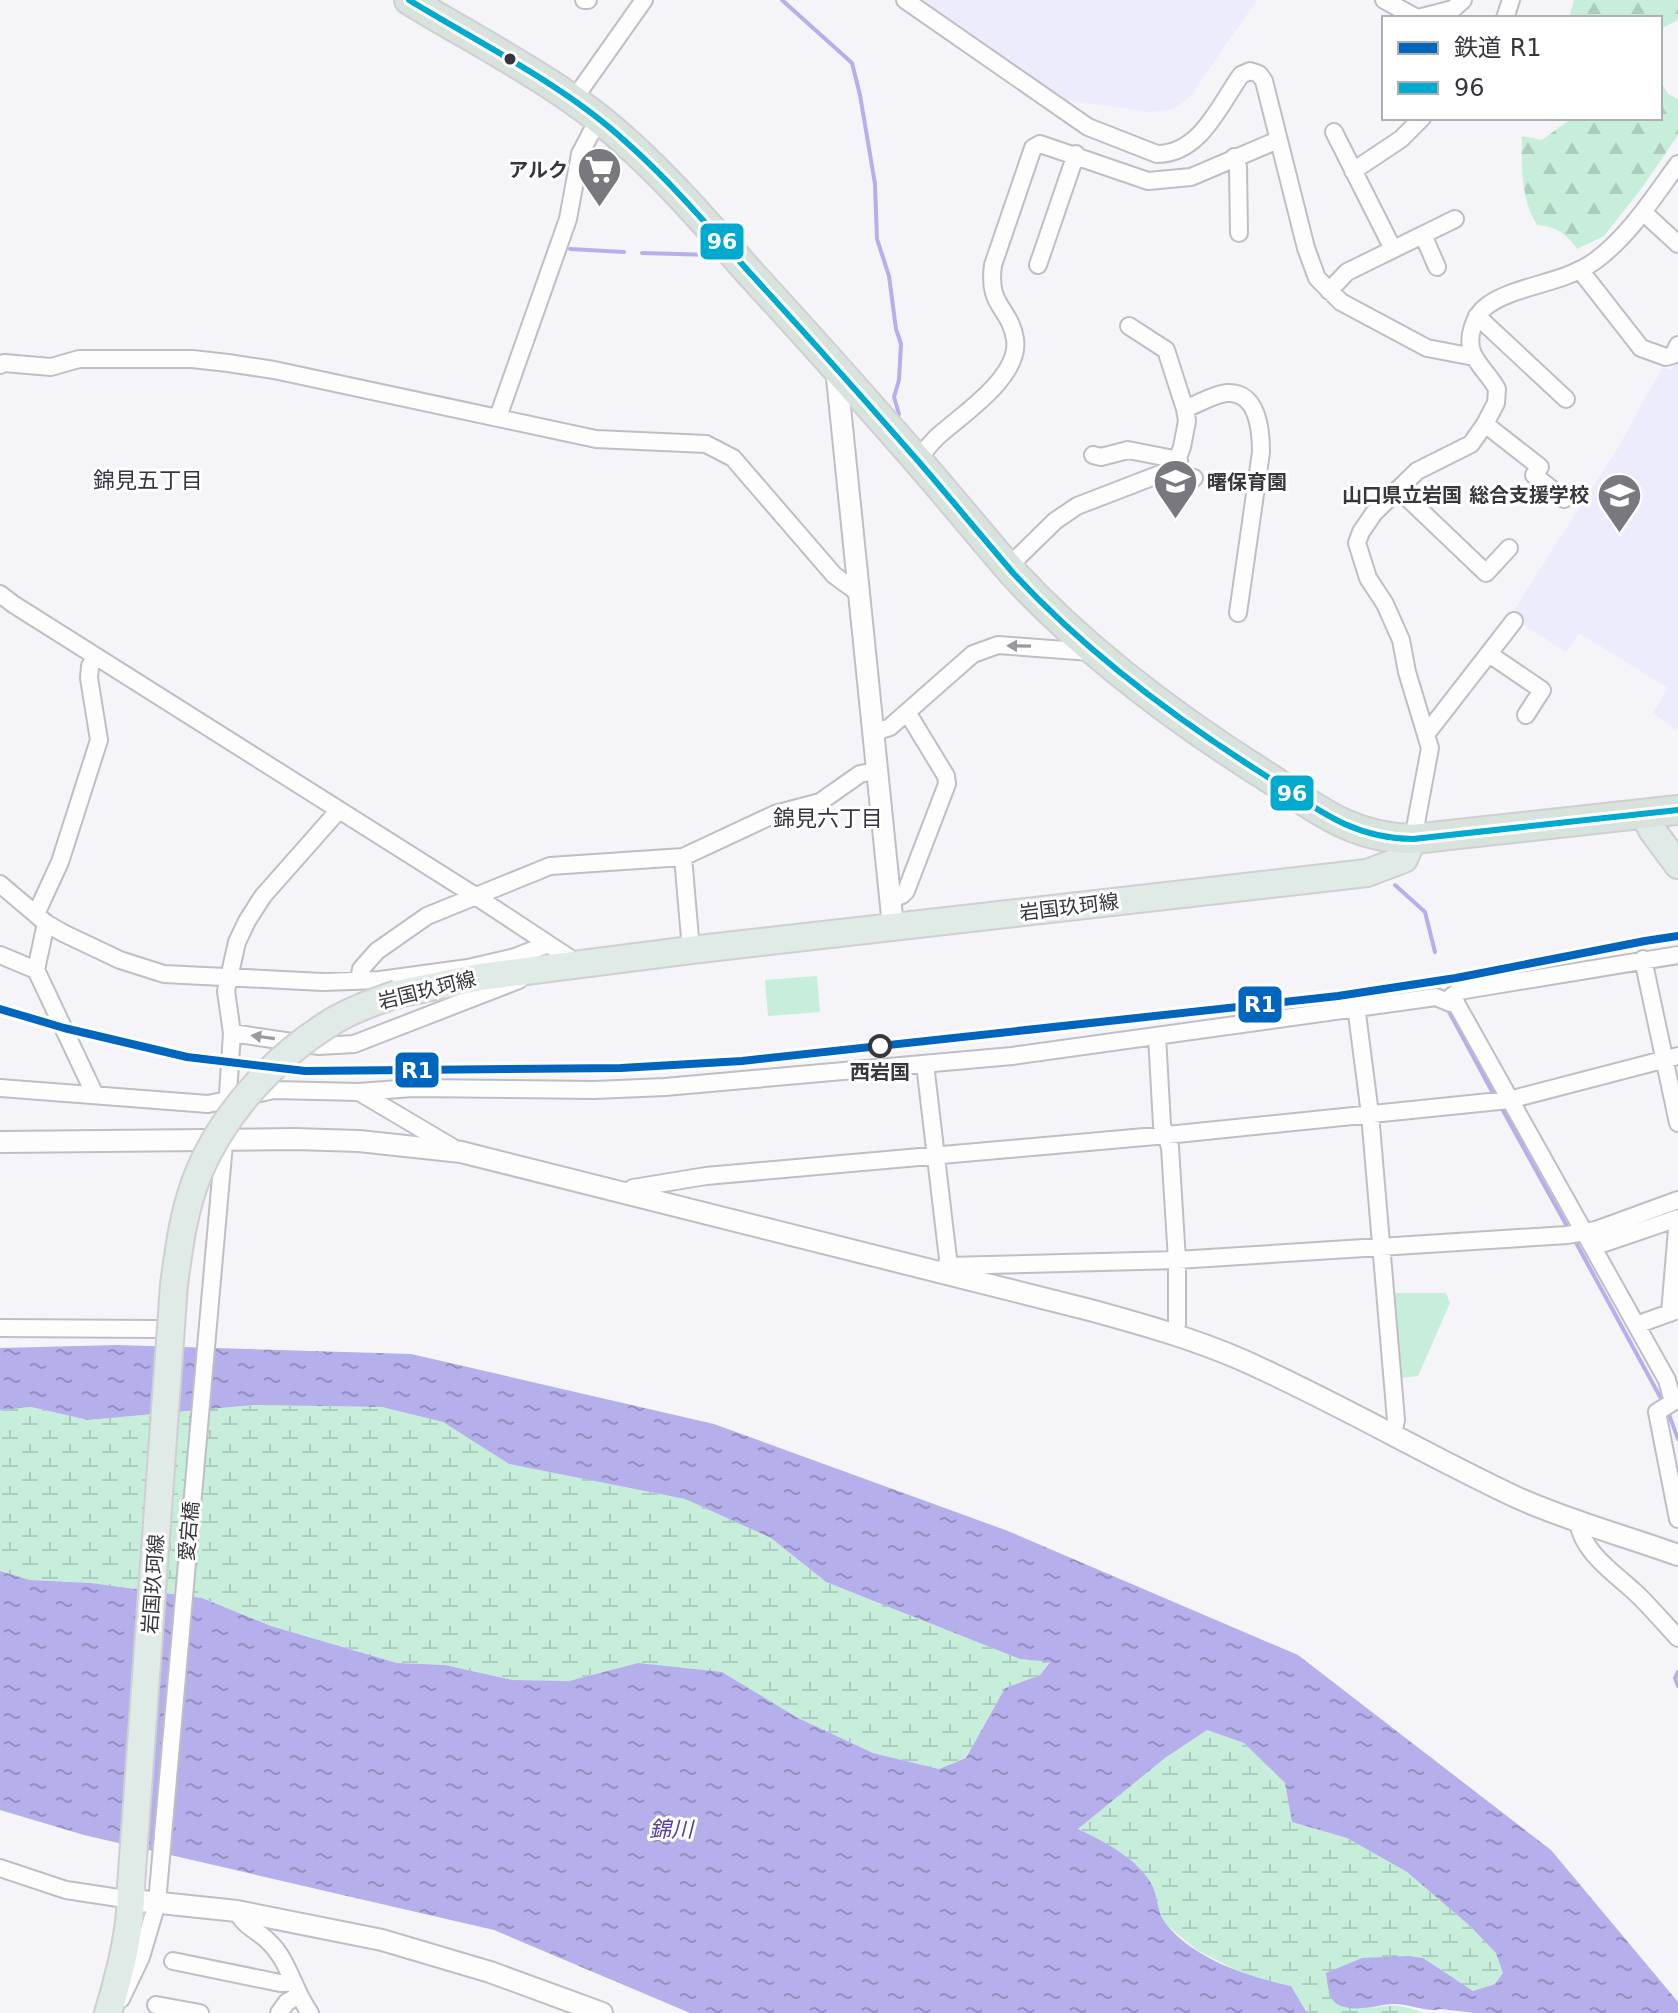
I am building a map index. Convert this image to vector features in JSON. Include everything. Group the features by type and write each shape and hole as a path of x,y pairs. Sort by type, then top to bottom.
{"highway":[{"path":"409,0 574,99 659,173 836,368 1009,566 1097,653 1195,731 1347,827 1385,839 1413,839 1678,810"}],"main road":[{"path":"1644,813 1652,830 1678,865"},
{"name":"岩国玖珂線","path":"109,2013 145,1893 174,1285 182,1229 198,1172 220,1132 274,1066 335,1020 389,987 1367,873 1404,859 1413,839"}],"street":[{"path":"574,99 644,0"},
{"path":"905,0 1088,127 1157,154 1169,154 1197,139 1241,75 1250,71 1259,74 1264,81 1306,248 1317,278 1329,291 1368,318 1427,348 1474,357"},
{"path":"1384,0 1413,16"},
{"path":"1425,16 1453,9 1463,0"},
{"path":"1353,171 1401,139 1420,120"},
{"path":"498,417 568,219 580,154 591,133 602,121"},
{"path":"1334,132 1393,249"},
{"path":"917,460 935,439 983,399 1012,359 1016,343 995,300 991,282 993,265 1033,148 1040,144 1076,154 1148,181 1182,180 1278,140"},
{"path":"1038,265 1076,154"},
{"path":"1234,157 1238,167 1239,233"},
{"path":"1413,839 1430,748 1407,672 1401,640 1385,604 1368,578 1357,543 1374,513 1417,471 1471,444 1485,424 1496,403 1497,389 1474,357 1472,329 1477,316 1499,299 1580,270 1596,260 1643,212 1678,164"},
{"path":"1643,212 1678,244"},
{"path":"1329,291 1347,272 1455,219"},
{"path":"1423,235 1437,267"},
{"path":"1580,270 1641,348 1666,357 1673,355 1678,345"},
{"path":"1477,316 1566,399"},
{"path":"1129,326 1166,350 1187,421 1175,466"},
{"path":"0,365 51,367 79,359 192,359 274,370 596,439 706,444 733,458 834,575 857,592"},
{"path":"836,368 893,926"},
{"path":"1185,409 1226,393 1238,395 1253,408 1261,428 1261,452 1238,613"},
{"path":"1485,424 1540,467 1534,475 1564,499"},
{"path":"1093,455 1101,457 1128,450 1175,466 1194,478"},
{"path":"1009,566 1055,521 1077,506 1175,466"},
{"path":"1398,489 1486,573 1509,548"},
{"path":"0,594 477,897 568,957 572,965"},
{"path":"1427,733 1514,621"},
{"path":"872,733 890,727 973,654 998,645 1097,653"},
{"path":"1489,654 1542,690 1526,715"},
{"path":"95,1095 36,970 41,918 99,740 89,678 90,666 96,657"},
{"path":"891,899 906,891 947,784 946,776 907,712"},
{"path":"359,980 361,969 377,951 427,916 550,866 683,857 775,814 820,802 860,774 876,771"},
{"name":"愛宕橋","path":"145,1893 228,1102 232,1033 226,991 228,978 237,942 247,921 283,872 339,810"},
{"path":"683,857 691,950"},
{"path":"0,884 41,918 142,969 164,974 323,982 359,980 389,987 515,957 548,944"},
{"path":"0,955 36,970"},
{"path":"0,1088 208,1104 274,1090 359,1092 412,1088 594,1090 665,1087 1012,1056 1356,1006 1447,1001 1459,991 1678,955"},
{"path":"1643,959 1672,1058 1678,1123"},
{"path":"232,1033 319,1046 354,1044 499,989 538,969"},
{"path":"389,987 383,1004 393,1028"},
{"path":"1447,1001 1500,1101 1577,1233 1593,1247 1636,1325 1672,1378 1673,1402 1657,1412 1678,1519"},
{"path":"1356,1006 1370,1114 1396,1420 1393,1434"},
{"path":"1157,1036 1162,1125 1170,1147 1177,1260 1177,1324 1174,1334"},
{"path":"627,1193 633,1188 692,1177 1167,1135 1500,1101 1672,1058"},
{"path":"925,1064 946,1270"},
{"path":"359,1092 461,1152"},
{"path":"0,1142 359,1141 461,1152 946,1270 1174,1334 1239,1359 1519,1498 1678,1555"},
{"path":"946,1270 1177,1260 1577,1233 1678,1200"},
{"path":"1593,1247 1678,1218 1674,1312 1636,1325"},
{"path":"0,1328 157,1329"},
{"path":"1578,1521 1579,1533 1597,1559 1639,1596 1678,1638"},
{"path":"0,1868 66,1890 145,1893 382,1940 490,1972 602,2013"},
{"path":"237,1911 241,1921 278,1951 310,2013"},
{"path":"173,1961 280,1983 295,1989"},
{"path":"279,2013 295,1989"},
{"path":"156,2005 200,2013"}],"shaded area":[{"path":"918,0 1257,0 1189,98 1171,110 1149,112 1060,99"},
{"name":"山口県立岩国 総合支援学校","path":"1678,359 1678,731 1653,713 1668,688 1579,633 1566,652 1510,616 1615,453 1663,367 1671,370"}],"green space":[{"path":"1574,0 1678,0 1678,20 1662,28 1662,16 1570,16"},
{"path":"1662,84 1668,94 1678,99 1678,135 1604,236 1577,249 1560,232 1537,225 1528,204 1522,170 1522,136 1542,140 1569,120 1662,120"},
{"path":"817,976 820,1012 768,1016 765,980"},
{"path":"1385,1293 1446,1293 1450,1303 1418,1376 1392,1379"},
{"path":"254,1405 382,1407 443,1422 509,1464 685,1499 771,1538 826,1582 1020,1659 1050,1661 1040,1675 1005,1688 966,1758 939,1769 873,1753 796,1717 638,1663 569,1681 512,1680 445,1665 397,1663 271,1626 202,1598 91,1583 30,1580 0,1571 0,1410 31,1407 88,1420"},
{"path":"1207,1730 1244,1743 1285,1783 1293,1822 1347,1838 1407,1872 1470,1926 1497,1953 1504,1973 1495,1984 1473,1991 1454,1979 1373,2008 1398,2006 1423,2013 1307,2013 1291,1986 1250,1977 1198,1951 1164,1923 1151,1883 1078,1829 1165,1758"}],"water":[{"name":"錦川","path":"117,1345 411,1354 714,1424 1008,1531 1298,1655 1551,1850 1678,2002 1678,2013 1475,2013 1429,2010 1399,2004 1353,2008 1337,2004 1329,1992 1326,1973 1362,1958 1423,1958 1473,1991 1495,1984 1503,1973 1496,1953 1470,1926 1407,1872 1347,1838 1292,1822 1285,1783 1244,1743 1207,1730 1165,1758 1078,1829 1119,1851 1137,1865 1151,1883 1163,1920 1191,1947 1223,1965 1291,1986 1307,2013 690,2013 494,1930 84,1835 0,1810 0,1571 30,1580 91,1583 202,1598 271,1626 397,1663 445,1665 512,1680 569,1681 638,1663 722,1672 796,1717 873,1753 939,1769 966,1758 1005,1688 1040,1675 1050,1662 1020,1659 826,1582 771,1538 685,1499 509,1464 443,1422 382,1407 254,1405 88,1420 31,1407 0,1410 0,1348"}],"waterway":[{"path":"782,0 852,63 875,184 877,239 889,276 901,344 899,380 894,397 899,414"},
{"path":"570,249 624,252"},
{"path":"642,253 712,255"},
{"path":"1395,885 1425,912 1435,952"},
{"path":"1447,1008 1494,1095"},
{"path":"1501,1107 1568,1228"},
{"path":"1574,1239 1664,1404"},
{"path":"1668,1412 1678,1439"},
{"path":"1678,1672 1675,1678 1678,1686"}],"rail line":[{"name":"R1","path":"0,1009 64,1028 187,1057 305,1071 621,1068 742,1061 1338,996 1456,978 1678,936"}],"transit line":[{"name":"96","path":"409,0 577,102 626,142 705,222 1042,603 1132,682 1299,798 1351,827 1390,837 1413,839 1678,810"}],"place":[{"name":"アルク","path":"599,209"},
{"name":"曙保育園","path":"1176,521"},
{"name":"山口県立岩国 総合支援学校","path":"1620,534"},
{"name":"西岩国","path":"880,1046"}],"district":[{"name":"錦見五丁目","path":"148,480"},
{"name":"錦見六丁目","path":"828,818"}]}
